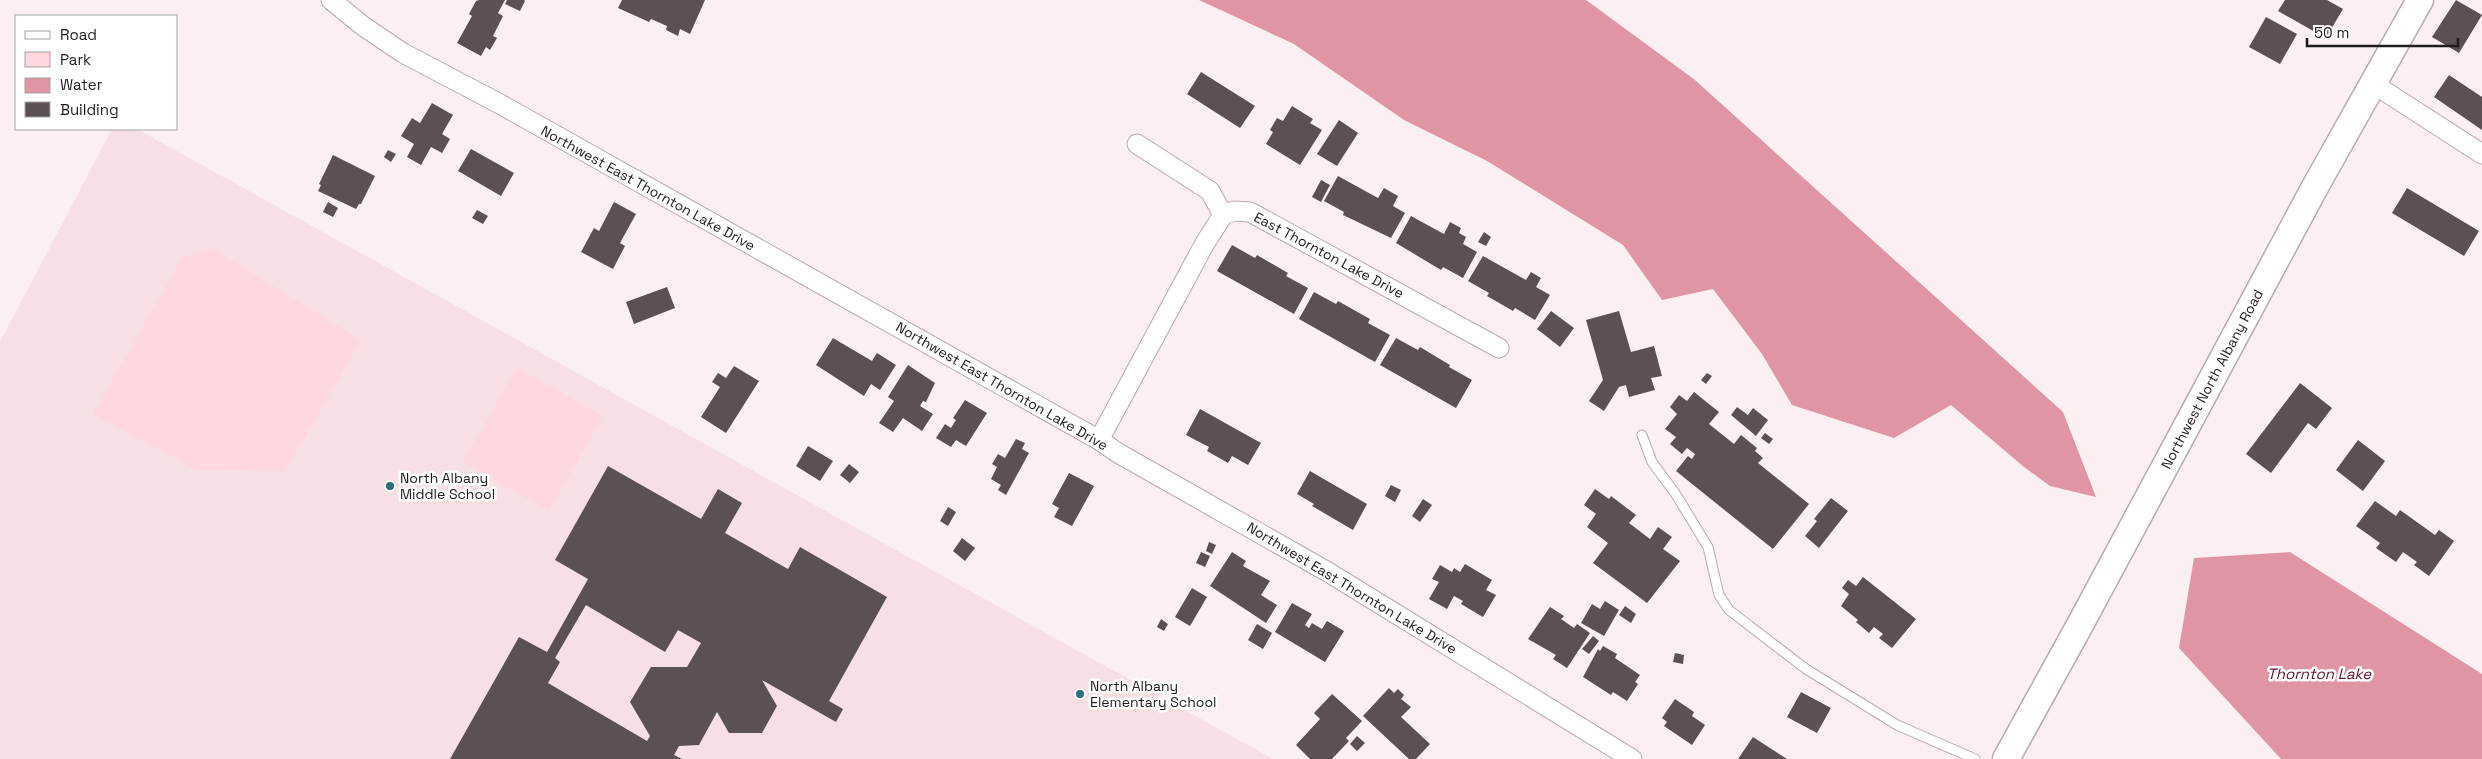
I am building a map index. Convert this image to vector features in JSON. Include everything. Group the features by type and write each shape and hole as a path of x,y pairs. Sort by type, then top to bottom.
{"main road":[{"name":"Northwest North Albany Road","path":"2006,759 2082,623 2372,84 2420,0"}],"street":[{"name":"Northwest East Thornton Lake Drive","path":"331,0 363,26 403,52 508,108 1099,440 1118,453 1328,572 1632,759"},
{"path":"2372,84 2482,154"},
{"path":"1099,440 1223,215 1210,192 1137,144"},
{"name":"East Thornton Lake Drive","path":"1223,215 1234,211 1250,212 1498,348"}],"lane":[{"path":"1642,435 1652,462 1675,493 1708,547 1719,595 1729,610 1806,669 1896,725 1975,759"}],"shaded area":[{"name":"North Albany Middle School","path":"111,130 139,130 1273,759 0,759 0,342"}],"green space":[{"path":"212,248 361,340 285,472 195,469 93,414 182,258"},
{"path":"517,367 603,416 549,511 463,462"}],"water":[{"path":"1199,0 1586,0 1695,80 2063,412 2096,497 2050,486 2024,467 1951,405 1894,438 1792,405 1762,354 1713,289 1662,300 1623,245 1487,161 1404,120 1294,44"},
{"name":"Thornton Lake","path":"2290,552 2482,674 2482,759 2281,759 2179,648 2194,558"}],"building":[{"path":"505,0 498,13 503,16 493,36 497,38 490,50 486,47 481,56 457,43 472,16 469,14 476,1"},
{"path":"507,0 525,1 520,11 505,4"},
{"path":"622,0 705,0 690,34 680,29 678,36 666,30 667,26 651,19 649,22 618,8"},
{"path":"2285,0 2327,0 2343,9 2327,36 2323,34 2322,36 2278,11"},
{"path":"2456,0 2482,15 2459,53 2432,37"},
{"path":"2266,17 2297,34 2280,64 2249,47"},
{"path":"1201,72 1255,106 1240,128 1187,94"},
{"path":"2449,75 2482,97 2482,130 2434,97"},
{"path":"432,103 453,115 442,134 450,139 442,153 431,147 421,165 407,157 414,144 401,136 412,118 420,123"},
{"path":"1292,106 1313,119 1310,123 1322,130 1300,165 1266,144 1273,132 1270,130 1277,118 1283,121"},
{"path":"1339,120 1358,133 1337,166 1317,154"},
{"path":"471,149 514,173 501,196 458,171"},
{"path":"388,150 396,154 391,162 384,157"},
{"path":"333,155 375,176 361,204 356,209 318,191 321,185 319,184"},
{"path":"1338,176 1378,198 1384,188 1398,196 1393,206 1405,213 1391,238 1343,215 1344,212 1324,201"},
{"path":"1321,180 1330,185 1321,202 1312,197"},
{"path":"2407,188 2479,231 2464,256 2392,213"},
{"path":"328,202 338,208 333,217 323,212"},
{"path":"614,202 636,214 620,243 625,246 613,269 581,252 594,228 599,231"},
{"path":"477,210 488,216 483,224 472,218"},
{"path":"1411,216 1444,234 1450,222 1461,228 1459,233 1466,237 1463,244 1477,252 1463,278 1443,267 1441,270 1396,243"},
{"path":"1484,232 1491,237 1486,246 1478,242"},
{"path":"1232,245 1255,258 1257,255 1288,273 1286,276 1308,288 1294,314 1217,271"},
{"path":"1483,256 1526,280 1531,272 1541,278 1536,287 1550,295 1535,320 1515,308 1513,311 1487,296 1489,293 1468,281"},
{"path":"667,287 675,308 634,324 626,302"},
{"path":"1314,292 1336,304 1338,301 1370,319 1368,323 1390,335 1375,362 1299,319"},
{"path":"1551,311 1574,328 1560,347 1537,329"},
{"path":"1619,311 1631,352 1654,346 1662,376 1651,378 1655,390 1629,397 1626,385 1619,387 1604,411 1589,401 1603,380 1586,320"},
{"path":"833,338 872,361 877,353 896,365 880,390 871,384 864,396 816,365"},
{"path":"1396,338 1418,350 1420,347 1472,380 1456,408 1380,365"},
{"path":"908,365 935,383 926,402 923,401 920,406 933,414 922,431 903,418 893,432 879,423 894,401 888,397"},
{"path":"734,366 759,381 726,433 701,417 720,387 712,382 718,373 726,378"},
{"path":"1707,373 1712,376 1706,384 1701,380"},
{"path":"2300,383 2332,408 2316,429 2308,423 2271,473 2246,454"},
{"path":"1694,392 1719,412 1709,424 1734,444 1741,435 1757,448 1755,451 1763,458 1758,463 1809,504 1773,549 1676,471 1688,456 1692,459 1695,454 1687,448 1682,454 1670,444 1676,437 1665,429 1677,414 1670,407 1679,395 1687,401"},
{"path":"965,400 987,413 966,446 956,440 951,447 936,438 945,424 951,428 956,420 953,418"},
{"path":"1737,407 1748,415 1753,408 1768,420 1756,436 1731,415"},
{"path":"1200,409 1261,443 1248,465 1232,456 1228,463 1207,451 1209,447 1186,435"},
{"path":"1765,433 1773,439 1769,444 1761,438"},
{"path":"1016,439 1025,443 1022,449 1029,453 1006,495 998,490 1001,485 991,479 997,467 992,464 998,454 1005,458"},
{"path":"2358,440 2385,461 2363,491 2336,470"},
{"path":"808,446 833,461 820,481 796,466"},
{"path":"849,464 859,472 850,483 840,475"},
{"path":"608,466 701,519 718,489 742,503 725,533 788,569 800,547 887,597 829,701 843,709 836,722 762,680 777,706 762,733 729,733 717,712 699,745 679,746 674,755 682,759 450,759 519,637 547,652 588,579 555,560","holes":["586,605 665,652 678,630 701,643 687,667 651,667 630,702 650,736 647,741 548,683 560,662 555,658"]},
{"path":"1310,471 1367,504 1353,530 1312,506 1314,504 1297,494"},
{"path":"1069,473 1094,486 1072,526 1054,517 1059,508 1052,504"},
{"path":"1391,485 1401,490 1395,502 1385,496"},
{"path":"1595,489 1609,499 1611,496 1636,515 1629,523 1650,539 1658,527 1672,537 1663,549 1680,561 1647,603 1593,563 1608,543 1587,527 1596,514 1584,505"},
{"path":"1831,498 1848,511 1819,548 1805,536 1817,521 1814,519"},
{"path":"1423,499 1432,505 1420,522 1412,516"},
{"path":"2375,501 2396,516 2400,510 2435,535 2439,530 2454,541 2429,576 2414,565 2417,562 2403,552 2396,562 2376,548 2380,543 2356,526"},
{"path":"948,507 956,512 948,526 940,521"},
{"path":"962,538 975,548 965,561 953,551"},
{"path":"1209,542 1216,545 1212,554 1206,551"},
{"path":"1201,552 1210,556 1205,567 1196,563"},
{"path":"1232,552 1246,561 1243,566 1270,581 1261,595 1277,605 1266,623 1210,586"},
{"path":"1465,564 1492,580 1486,590 1496,595 1483,617 1461,604 1463,601 1454,596 1447,609 1429,599 1439,582 1432,579 1440,565 1452,572 1454,568 1460,572"},
{"path":"1863,577 1916,619 1892,648 1879,638 1883,634 1874,627 1869,633 1856,622 1858,620 1841,606 1849,594 1842,588 1848,580 1856,586"},
{"path":"1192,588 1207,597 1190,626 1175,617"},
{"path":"1605,601 1619,610 1604,636 1581,623 1592,604 1600,609"},
{"path":"1292,603 1312,614 1305,625 1309,628 1312,623 1322,629 1327,621 1344,631 1325,662 1275,632"},
{"path":"1625,606 1636,614 1631,623 1619,615"},
{"path":"1550,607 1564,616 1561,619 1574,628 1577,624 1590,633 1567,668 1553,659 1556,655 1528,639"},
{"path":"1161,619 1168,624 1164,631 1157,627"},
{"path":"1257,624 1272,633 1263,649 1248,640"},
{"path":"1593,636 1599,641 1589,654 1582,649"},
{"path":"1603,646 1617,654 1615,658 1640,675 1635,682 1638,684 1627,701 1613,692 1611,695 1583,677 1598,649 1600,651"},
{"path":"1675,653 1684,655 1683,664 1673,662"},
{"path":"1389,688 1394,693 1398,689 1404,695 1401,699 1411,707 1401,717 1430,744 1416,759 1409,759 1363,716"},
{"path":"1801,692 1831,708 1817,733 1787,717"},
{"path":"1332,694 1362,721 1346,738 1349,741 1332,759 1310,759 1296,745 1320,719 1314,713"},
{"path":"1675,699 1694,712 1692,716 1705,725 1692,745 1664,726 1667,722 1662,718"},
{"path":"1357,736 1365,743 1357,751 1350,744"},
{"path":"1753,737 1787,759 1738,759"}],"place":[{"name":"North Albany Middle School","path":"390,486"},
{"name":"North Albany Elementary School","path":"1080,694"}]}
